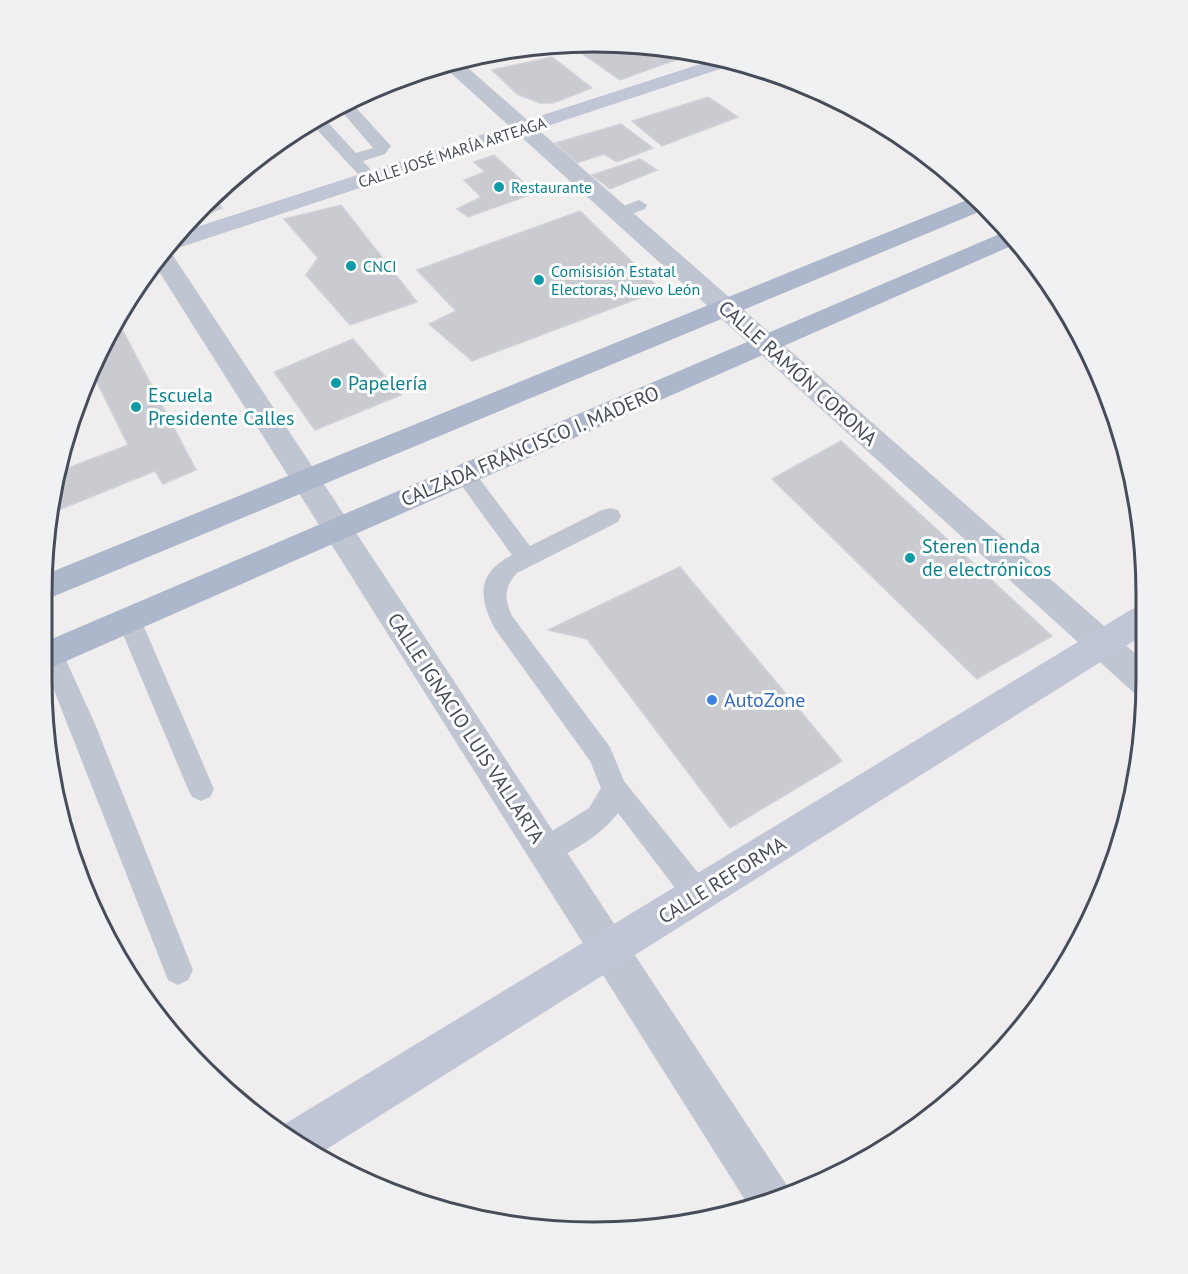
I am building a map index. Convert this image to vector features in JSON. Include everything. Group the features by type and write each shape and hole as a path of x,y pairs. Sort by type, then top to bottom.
{"main road":[{"path":"53,584 971,206"},
{"name":"CALZADA FRANCISCO I. MADERO","path":"52,654 1004,240"}],"street":[{"name":"CALLE JOSÉ MARÍA ARTEAGA","path":"186,238 714,66"},
{"name":"CALLE RAMÓN CORONA","path":"458,70 524,129 629,210 724,308 1136,674"},
{"name":"CALLE IGNACIO LUIS VALLARTA","path":"165,262 767,1193"},
{"name":"CALLE REFORMA","path":"305,1137 1136,623"}],"lane":[{"path":"350,111 383,146 379,150 352,159"},
{"path":"322,126 370,178"},
{"path":"465,475 526,557"},
{"path":"610,516 526,557 498,578 492,590 495,605 503,622 601,755 614,788 698,895"},
{"path":"129,620 201,789"},
{"path":"52,661 82,724 178,970"},
{"path":"546,850 599,817 610,802 614,788"}],"building":[{"path":"581,53 648,56 661,65 620,80"},
{"path":"648,56 679,59 661,65"},
{"path":"552,57 592,88 553,103 540,103 517,94 492,70"},
{"path":"708,97 738,117 662,146 632,121"},
{"path":"621,124 653,148 617,162 604,154 577,163 555,143"},
{"name":"Restaurante","path":"494,155 535,193 468,217 457,209 481,197 464,180 485,172 474,162"},
{"path":"640,159 657,170 610,189 592,175"},
{"path":"218,204 222,208 209,213"},
{"name":"CNCI","path":"341,205 417,302 350,325 306,275 318,258 284,219"},
{"name":"Comisisión Estatal Electoras, Nuevo León","path":"580,211 661,290 472,361 429,324 456,311 417,270"},
{"name":"Escuela Presidente Calles","path":"123,331 196,470 163,484 155,471 59,510 68,468 128,445 97,381 120,332"},
{"name":"Papelería","path":"353,339 401,395 315,430 274,372"},
{"name":"Steren Tienda de electrónicos","path":"841,441 1052,636 977,679 772,479"},
{"name":"AutoZone","path":"680,567 842,761 730,828 587,639 548,630"}],"place":[{"name":"Restaurante","path":"499,187"},
{"name":"CNCI","path":"351,266"},
{"name":"Comisisión Estatal Electoras, Nuevo León","path":"539,280"},
{"name":"Papelería","path":"336,383"},
{"name":"Escuela Presidente Calles","path":"136,407"},
{"name":"Steren Tienda de electrónicos","path":"910,558"},
{"name":"AutoZone","path":"712,700"}]}
